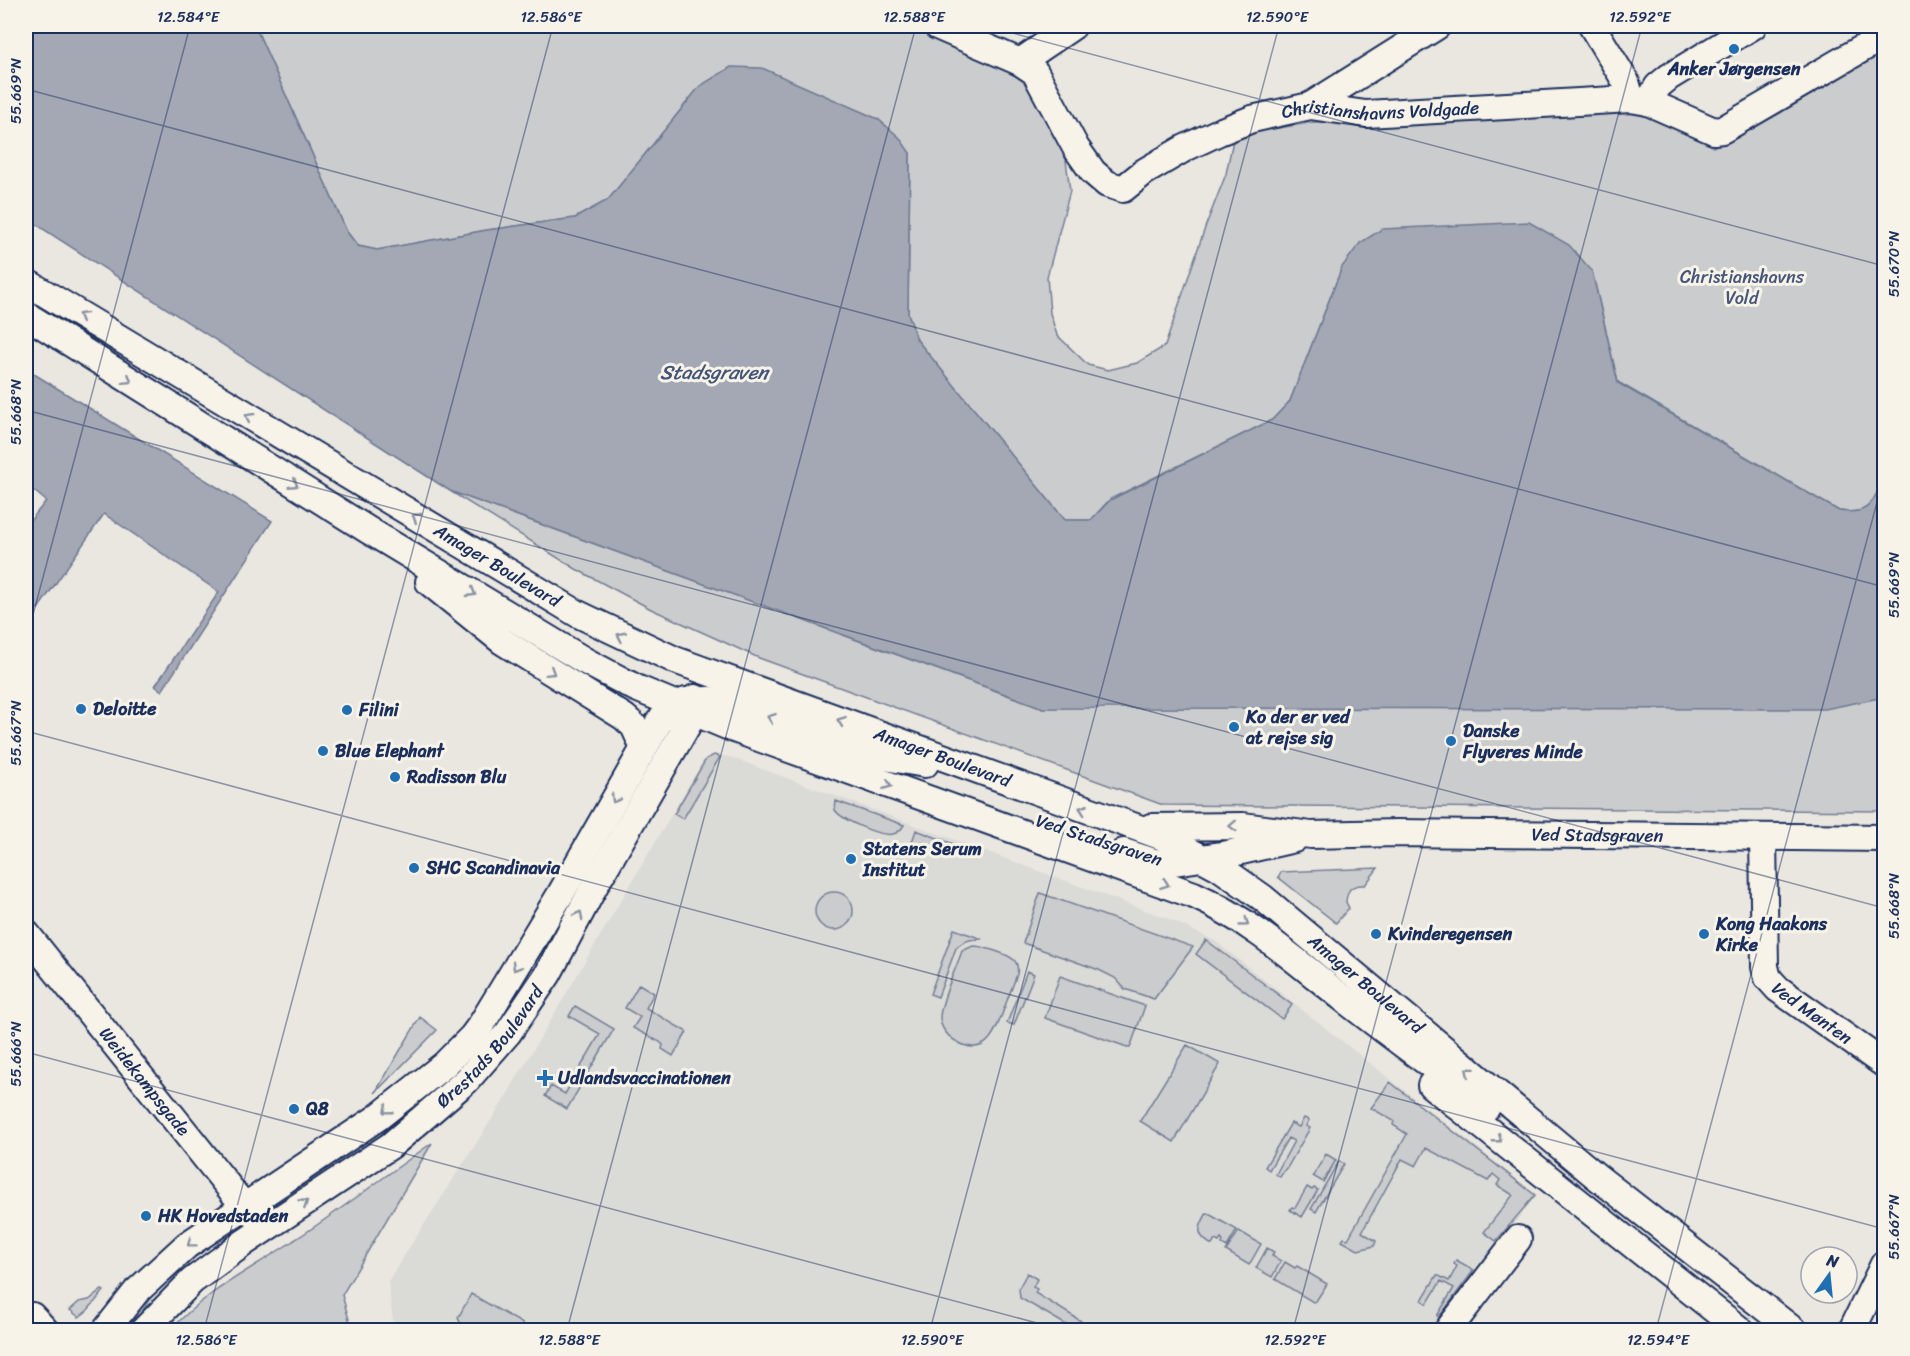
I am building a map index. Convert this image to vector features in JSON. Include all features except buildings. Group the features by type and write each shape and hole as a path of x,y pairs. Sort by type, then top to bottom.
{"street":[{"name":"Christianshavns Voldgade","path":"937,26 1020,62 1035,72 1076,148 1093,172 1107,184 1123,189 1144,172 1185,148 1219,132 1252,119 1310,106 1366,114 1640,100 1714,131 1722,130 1884,36"},
{"path":"1310,106 1437,26"},
{"path":"1592,26 1626,82 1640,100 1670,77 1753,26"},
{"path":"1020,62 1062,29"},
{"name":"Amager Boulevard","path":"26,282 578,614 620,636 675,660 1139,827 1205,859 1263,898 1596,1176 1794,1330"},
{"name":"Amager Boulevard","path":"26,315 368,530 585,661 636,688 922,797 1214,904 1280,948 1488,1108 1766,1330"},
{"path":"368,530 502,641 624,717 634,726 644,748"},
{"path":"675,660 693,685 688,706 709,700 730,704 874,755 990,775"},
{"name":"Ørestads Boulevard","path":"106,1330 136,1292 187,1245 378,1118 444,1065 472,1037 560,895 659,722 688,706"},
{"name":"Ørestads Boulevard","path":"144,1330 192,1281 269,1226 390,1146 467,1080 508,1033 548,974 688,706"},
{"name":"Ved Stadsgraven","path":"922,797 1011,812 1154,862 1168,863 1205,859 1311,835"},
{"name":"Ved Stadsgraven","path":"1139,827 1244,826 1311,835 1397,833 1884,838"},
{"name":"Ved Mønten","path":"1764,837 1765,968 1768,978 1778,989 1884,1064"},
{"name":"Weidekampsgade","path":"26,933 244,1206 269,1226"},
{"path":"1380,1027 1432,1086 1740,1330"},
{"path":"1448,1330 1518,1239"},
{"path":"1852,1330 1884,1264"}],"shaded area":[{"name":"Statens Serum Institut","path":"716,755 730,757 1169,919 1215,941 1537,1195 1430,1330 394,1330 388,1281 502,1103 703,761"}],"green space":[{"name":"Christianshavns Vold","path":"255,26 571,26 578,30 582,26 913,26 1034,84 1064,145 1070,191 1047,277 1050,313 1057,335 1088,365 1108,370 1137,363 1165,346 1206,225 1226,174 1233,140 1241,134 1315,122 1643,110 1704,138 1713,147 1884,48 1884,479 1868,506 1857,511 1839,511 1618,382 1592,271 1342,267 1290,401 1272,420 1110,499 1091,520 1065,520 917,340 908,313 910,153 700,86 608,200 575,218 487,230 377,250 358,246 347,232"},
{"path":"450,491 1043,708 1879,698 1884,694 1884,811 1163,805 759,658 651,609 576,569"},
{"path":"714,755 720,757 683,819 674,814 706,759"},
{"path":"836,801 904,825 893,834 879,833 853,823 839,814 835,810"},
{"path":"916,830 956,845 951,860 911,845"},
{"path":"1378,868 1365,885 1357,885 1349,891 1346,902 1349,908 1336,923 1278,877 1281,872"},
{"path":"834,892 841,893 847,898 852,904 852,918 847,924 841,929 834,930 827,929 821,924 816,918 815,911 816,904 821,898 827,893"},
{"path":"1040,893 1193,947 1154,999 1125,989 1115,978 1099,970 1023,943"},
{"path":"954,929 982,939 968,940 956,948 938,997 930,994"},
{"path":"1206,940 1292,1005 1282,1019 1196,954"},
{"path":"973,946 1006,955 1015,962 1018,968 997,1027 987,1041 981,1046 974,1047 948,1036 940,1020 946,993 962,951"},
{"path":"1027,971 1034,974 1014,1025 1007,1023"},
{"path":"1060,976 1145,1006 1130,1048 1045,1018"},
{"path":"639,984 654,993 646,1008 687,1032 673,1056 662,1049 663,1045 660,1042 633,1028 640,1017 625,1008"},
{"path":"575,1006 614,1029 567,1109 545,1096 551,1086 565,1094 600,1034 569,1016"},
{"path":"420,1017 437,1030 375,1093"},
{"path":"1187,1045 1220,1064 1174,1142 1140,1121"},
{"path":"1390,1082 1535,1195 1496,1241 1484,1232 1513,1195 1497,1185 1500,1180 1493,1174 1488,1181 1426,1148 1416,1166 1402,1159 1362,1232 1376,1241 1374,1246 1358,1250 1342,1241 1344,1238 1348,1239 1407,1134 1393,1125 1394,1121 1371,1108"},
{"path":"1304,1118 1309,1120 1306,1126 1310,1128 1280,1177 1276,1174 1294,1141 1288,1138 1269,1170 1265,1167 1291,1123 1299,1127"},
{"path":"432,1143 342,1295 352,1330 171,1330 184,1316 213,1293 311,1229"},
{"path":"1326,1154 1336,1160 1323,1182 1313,1176"},
{"path":"1339,1161 1344,1164 1316,1212 1311,1209"},
{"path":"1307,1187 1318,1190 1302,1217 1290,1210 1292,1207 1295,1208"},
{"path":"1207,1213 1237,1230 1227,1247 1222,1244 1221,1239 1219,1242 1215,1240 1212,1245 1203,1238 1200,1227"},
{"path":"1239,1231 1261,1244 1249,1265 1226,1251"},
{"path":"221,1232 225,1236 184,1265 150,1298 132,1330 117,1330 152,1289"},
{"path":"1267,1248 1274,1252 1272,1256 1281,1261 1272,1277 1256,1268"},
{"path":"1456,1260 1474,1270 1439,1317 1437,1316 1454,1288 1441,1281 1427,1304 1422,1300 1437,1275 1449,1281 1457,1266 1454,1264"},
{"path":"1285,1262 1295,1268 1297,1266 1327,1284 1316,1301 1313,1302 1275,1279"},
{"path":"1027,1273 1037,1279 1033,1287 1037,1289 1035,1293 1081,1321 1075,1330 1020,1298 1019,1288"},
{"path":"102,1290 104,1291 79,1317 70,1310 79,1302 89,1300"},
{"path":"471,1294 523,1324 520,1330 464,1330 458,1318"}],"water":[{"name":"Stadsgraven","path":"26,26 255,26 347,232 358,246 377,250 487,230 575,218 608,200 700,86 731,67 762,68 878,119 899,137 910,153 908,313 917,340 1065,520 1091,520 1110,500 1272,420 1290,401 1342,267 1360,243 1382,229 1529,222 1569,245 1592,271 1618,383 1839,511 1857,511 1868,506 1884,479 1884,694 1879,698 1825,709 1043,708 450,491 43,229 26,216"},
{"path":"26,369 272,521 162,691 155,686 219,592 104,514 38,609 26,600 26,526 46,501 26,484"}],"place":[{"name":"Anker Jørgensen","path":"1734,49"},
{"name":"Deloitte","path":"81,709"},
{"name":"Filini","path":"347,710"},
{"name":"Ko der er ved at rejse sig","path":"1234,727"},
{"name":"Danske Flyveres Minde","path":"1451,741"},
{"name":"Blue Elephant","path":"323,751"},
{"name":"Radisson Blu","path":"395,777"},
{"name":"Statens Serum Institut","path":"851,859"},
{"name":"SHC Scandinavia","path":"414,868"},
{"name":"Kvinderegensen","path":"1376,934"},
{"name":"Kong Haakons Kirke","path":"1704,934"},
{"name":"Udlandsvaccinationen","path":"545,1078"},
{"name":"Q8","path":"294,1109"},
{"name":"HK Hovedstaden","path":"146,1216"}]}
